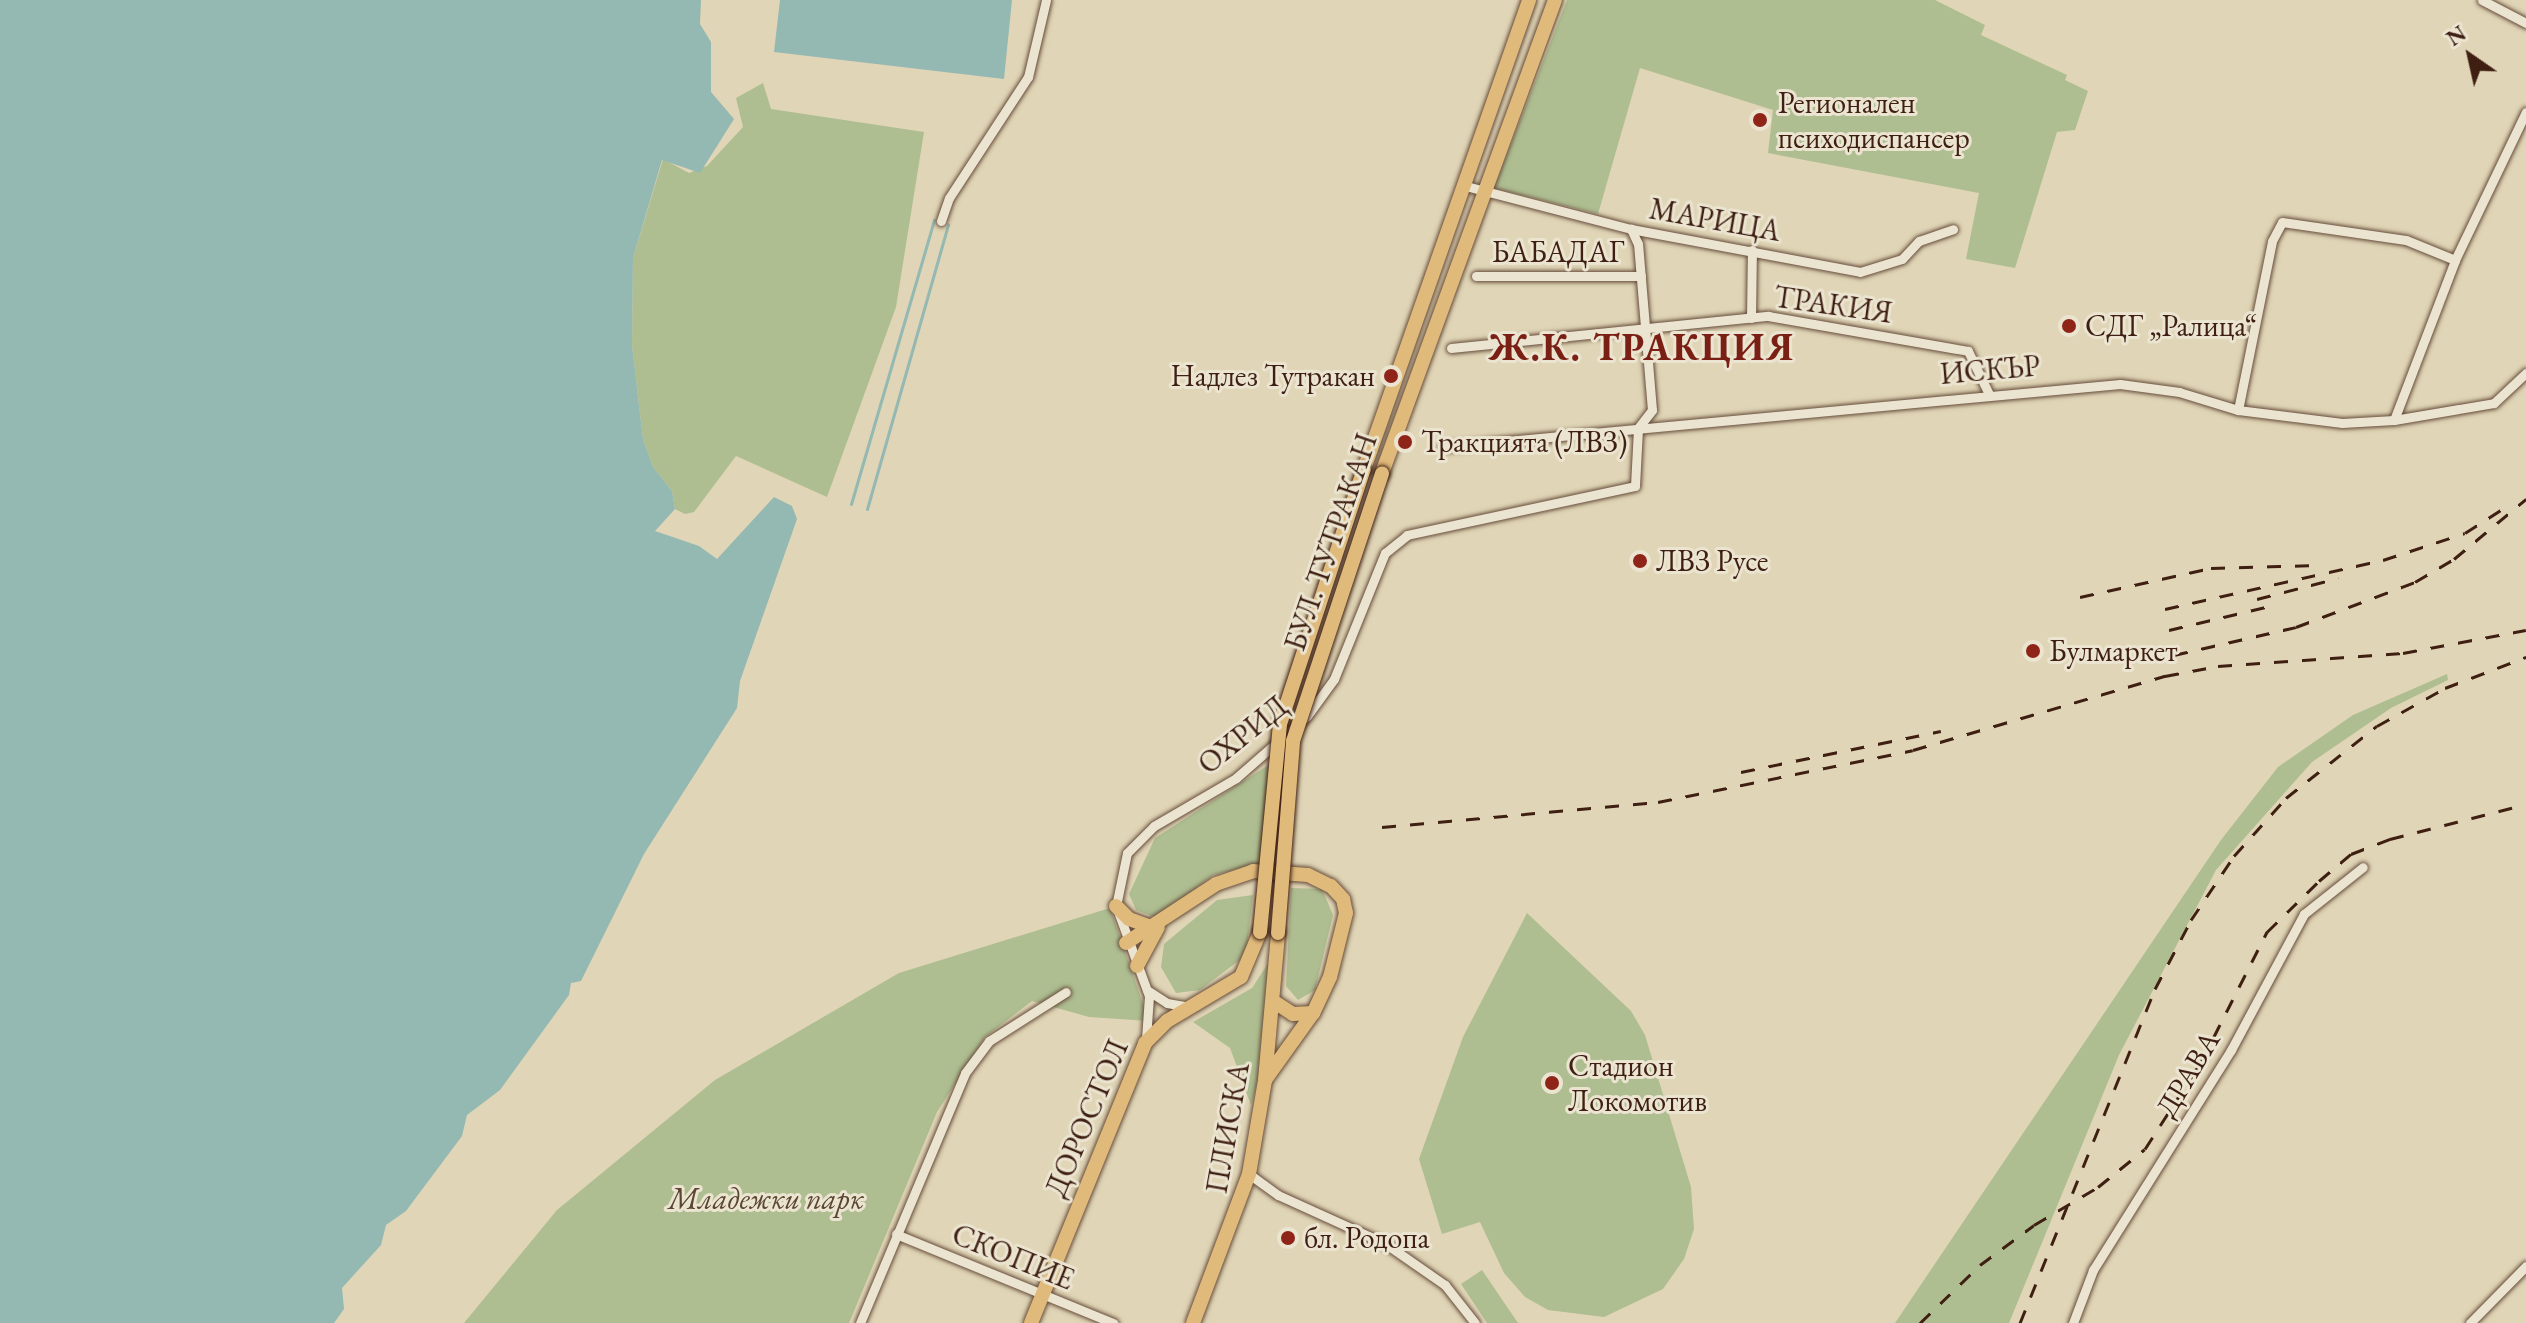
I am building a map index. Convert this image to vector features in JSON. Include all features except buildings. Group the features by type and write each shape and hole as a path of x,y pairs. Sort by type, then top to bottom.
{"main road":[{"name":"БУЛ. ТУТРАКАН","path":"1260,932 1280,724 1461,184 1529,0"},
{"name":"БУЛ. ТУТРАКАН","path":"1278,933 1293,741 1382,473 1482,191 1555,0"},
{"path":"1126,943 1216,884 1253,871 1320,878 1343,899 1346,913 1330,977 1313,1013 1265,1080"},
{"path":"1116,906 1129,919 1157,923"},
{"path":"1137,966 1157,923"},
{"name":"ДОРОСТОЛ","path":"1031,1323 1145,1043 1193,1006 1241,977 1260,932"},
{"name":"ПЛИСКА","path":"1193,1323 1249,1174 1265,1080 1278,933"},
{"path":"1273,1001 1293,1014 1313,1013"}],"street":[{"path":"941,221 949,198 1028,77 1046,0"},
{"path":"2482,0 2526,23"},
{"path":"2394,420 2455,260 2526,112"},
{"name":"МАРИЦА","path":"1461,184 1631,229 1860,272 1902,259 1919,241 1953,229"},
{"path":"2238,410 2272,241 2282,222 2406,240 2455,260"},
{"path":"1631,229 1641,276 1652,410 1638,428"},
{"path":"1751,318 1752,250"},
{"name":"БАБАДАГ","path":"1476,276 1641,276"},
{"name":"ТРАКИЯ","path":"1451,348 1768,316 1968,351 1989,394"},
{"name":"ИСКЪР","path":"1443,447 2120,384 2179,392 2238,410 2342,423 2394,420 2494,403 2526,373"},
{"name":"ОХРИД","path":"1147,990 1126,943 1116,906 1127,853 1154,826 1236,778 1307,716 1334,679 1385,553 1407,535 1628,490 1638,480 1638,428"},
{"name":"ДРАВА","path":"2073,1323 2093,1270 2231,1050 2304,914 2363,867"},
{"path":"1147,990 1167,1003 1193,1006"},
{"path":"1145,1043 1150,1016 1147,990"},
{"path":"860,1323 965,1073 989,1041 1066,992"},
{"path":"1249,1174 1278,1195 1386,1244 1445,1285 1475,1323"},
{"name":"СКОПИЕ","path":"896,1234 1113,1323"},
{"path":"2470,1323 2526,1266"}],"green space":[{"path":"1567,0 1935,0 1985,25 1981,35 2067,75 2065,80 2088,91 2075,130 2057,132 2015,268 1966,259 1979,193 1768,153 1773,110 1640,68 1598,214 1494,188"},
{"path":"763,83 771,109 924,132 896,307 827,497 736,456 694,512 685,514 675,509 672,491 653,467 643,439 632,345 633,258 663,159 689,173 707,166 743,127 736,98"},
{"path":"2447,674 2448,680 2391,708 2312,762 2216,870 2119,1055 2009,1323 1895,1323 2221,840 2278,767 2353,715"},
{"path":"1273,762 1260,864 1213,875 1157,918 1136,910 1129,894 1155,838"},
{"path":"1291,888 1322,889 1333,915 1315,990 1298,1000 1286,986"},
{"path":"1253,895 1246,955 1200,990 1176,993 1161,967 1164,944 1217,900"},
{"name":"Младежки парк","path":"1110,908 1149,1021 1089,1017 1032,1001 985,1037 937,1112 849,1323 464,1323 557,1210 715,1080 899,973"},
{"name":"Стадион Локомотив","path":"1527,913 1631,1011 1645,1035 1691,1187 1694,1229 1684,1259 1663,1289 1604,1317 1548,1310 1525,1297 1504,1273 1480,1222 1442,1234 1419,1159 1463,1037"},
{"path":"1269,962 1264,1059 1251,1105 1230,1048 1193,1022 1252,988"},
{"path":"1482,1270 1518,1323 1487,1323 1461,1284"}],"water":[{"path":"0,0 701,0 700,24 711,42 711,92 734,119 700,173 662,160 633,258 632,345 643,439 653,467 672,491 675,509 655,531 699,546 717,559 774,497 792,506 797,519 740,681 737,708 644,854 581,981 571,983 569,995 500,1090 467,1115 462,1136 406,1211 386,1225 381,1245 342,1288 344,1309 334,1323 0,1323"},
{"path":"780,0 1012,0 1004,79 774,52"}],"waterway":[{"path":"851,504 934,220"},
{"path":"867,509 948,224"}],"railway":[{"path":"2174,655 2296,627 2415,582 2454,559 2526,499"},
{"path":"2165,609 2383,560 2465,533 2504,508"},
{"path":"2080,597 2211,568 2317,565"},
{"path":"2257,599 2338,578"},
{"path":"2169,630 2274,605"},
{"path":"1382,827 1658,802 1913,750 2165,676 2218,666 2403,653 2526,630"},
{"path":"2020,1323 2155,989 2191,920 2234,856 2286,798 2377,726 2445,688 2526,657"},
{"path":"1741,772 1941,731"},
{"path":"1920,1323 1980,1265 2034,1225 2098,1187 2145,1149 2201,1062 2267,932 2319,881 2351,854 2390,839 2526,804"}],"place":[{"name":"Регионален психодиспансер","path":"1760,120"},
{"name":"СДГ „Ралица“","path":"2069,326"},
{"name":"Надлез Тутракан","path":"1391,376"},
{"name":"Тракцията (ЛВЗ)","path":"1405,442"},
{"name":"ЛВЗ Русе","path":"1640,561"},
{"name":"Булмаркет","path":"2033,651"},
{"name":"Стадион Локомотив","path":"1552,1083"},
{"name":"бл. Родопа","path":"1288,1238"}],"district":[{"name":"Ж.К. ТРАКЦИЯ","path":"1642,347"}]}
